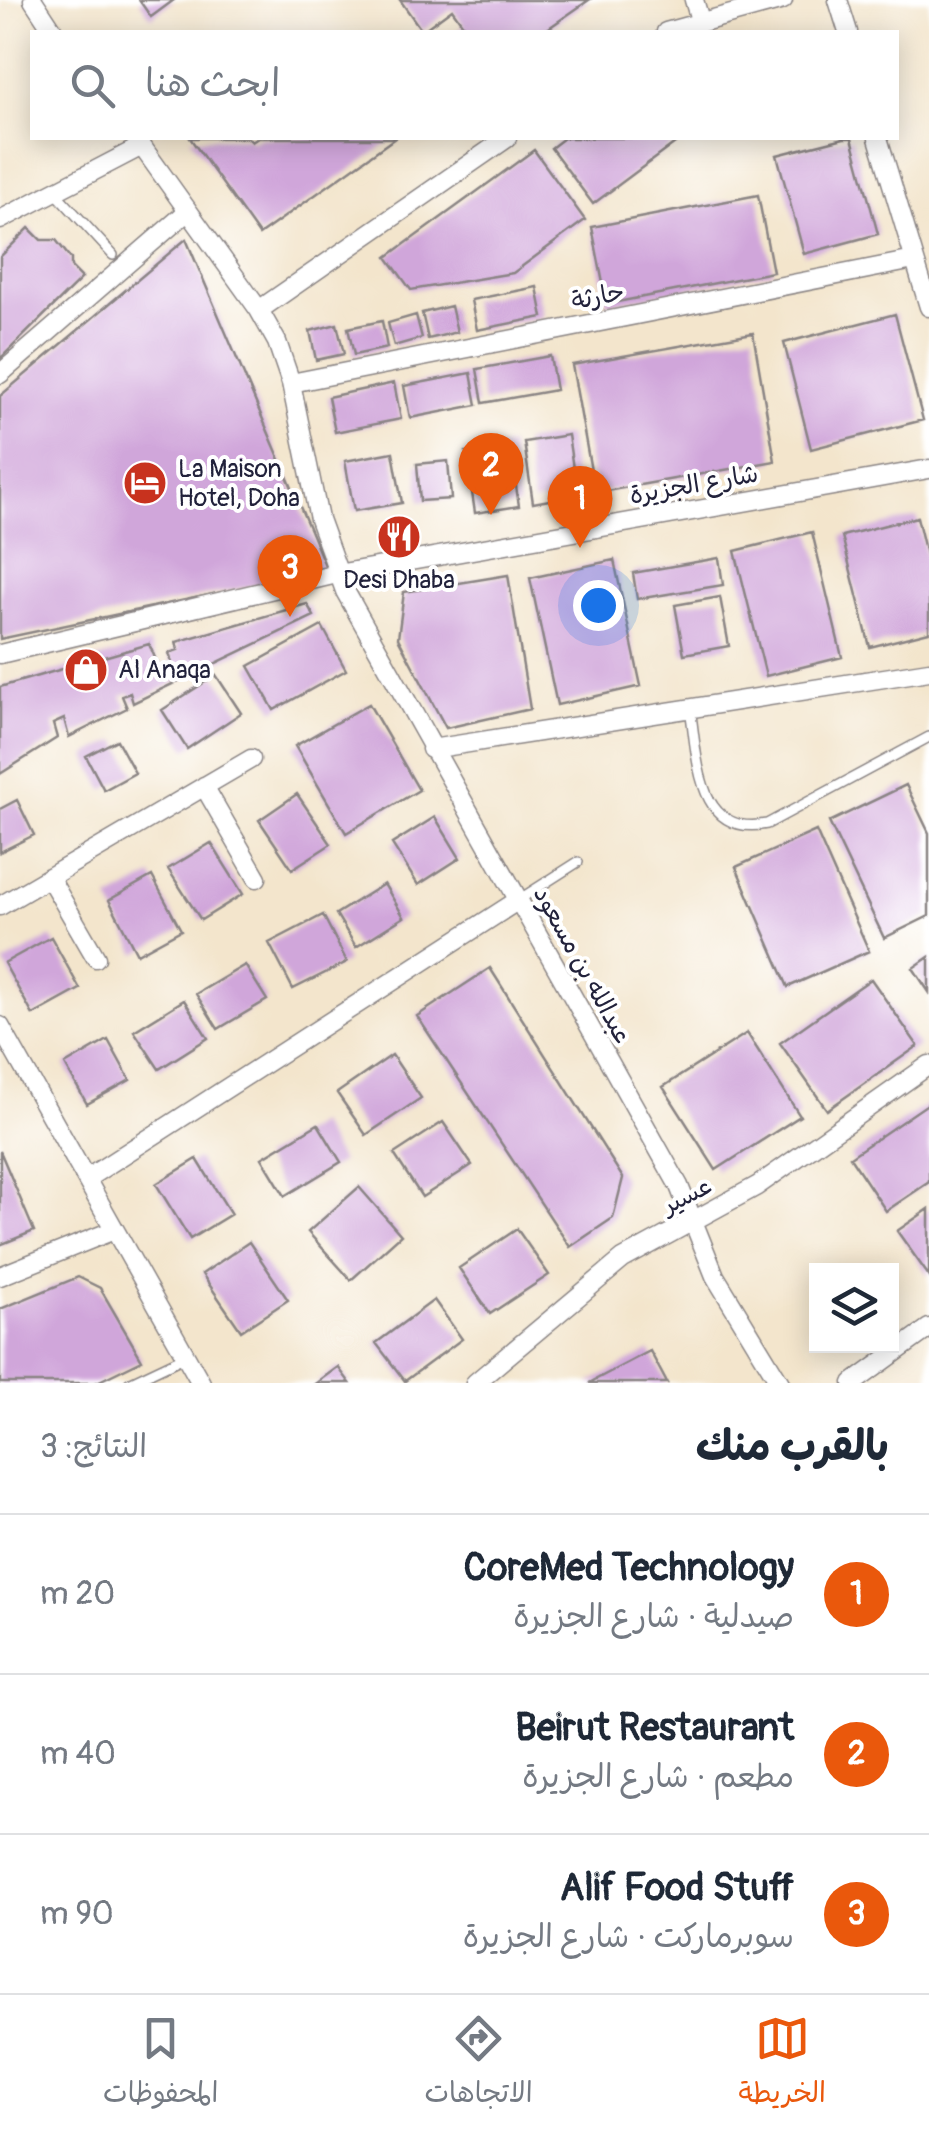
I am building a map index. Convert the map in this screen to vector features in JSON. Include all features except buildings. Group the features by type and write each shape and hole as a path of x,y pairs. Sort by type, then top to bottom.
{"street":[{"path":"33,0 53,30"},
{"path":"694,0 700,20"},
{"path":"672,30 783,0"},
{"path":"838,0 847,30"},
{"path":"258,310 505,140"},
{"path":"879,140 929,308"},
{"path":"0,220 139,142"},
{"name":"عبدالله بن مسعود","path":"139,142 277,342 291,383 319,519 337,574 367,635 679,1186 716,1276 780,1383"},
{"path":"0,374 188,211"},
{"name":"حارثة","path":"291,383 914,260"},
{"name":"شارع الجزيرة","path":"0,654 337,574 929,469"},
{"path":"431,749 929,671"},
{"path":"0,906 250,759"},
{"path":"204,786 257,878"},
{"path":"49,877 96,958"},
{"path":"86,1180 517,900"},
{"path":"0,1026 200,1383"},
{"name":"عسير","path":"476,1383 623,1259 768,1179 929,1065"},
{"path":"0,1276 114,1230"},
{"path":"853,1383 929,1328"}],"lane":[{"path":"55,192 113,255"},
{"path":"690,708 709,801 724,818 745,826 768,824 929,737"},
{"path":"517,900 578,862"},
{"path":"129,1383 186,1356"}],"place":[{"name":"La Maison Hotel, Doha","path":"145,483"},
{"name":"Beirut Restaurant","path":"491,515"},
{"name":"Desi Dhaba","path":"399,537"},
{"name":"CoreMed Technology","path":"580,548"},
{"name":"Alif Food Stuff","path":"290,617"},
{"name":"Al Anaqa","path":"86,670"}]}
